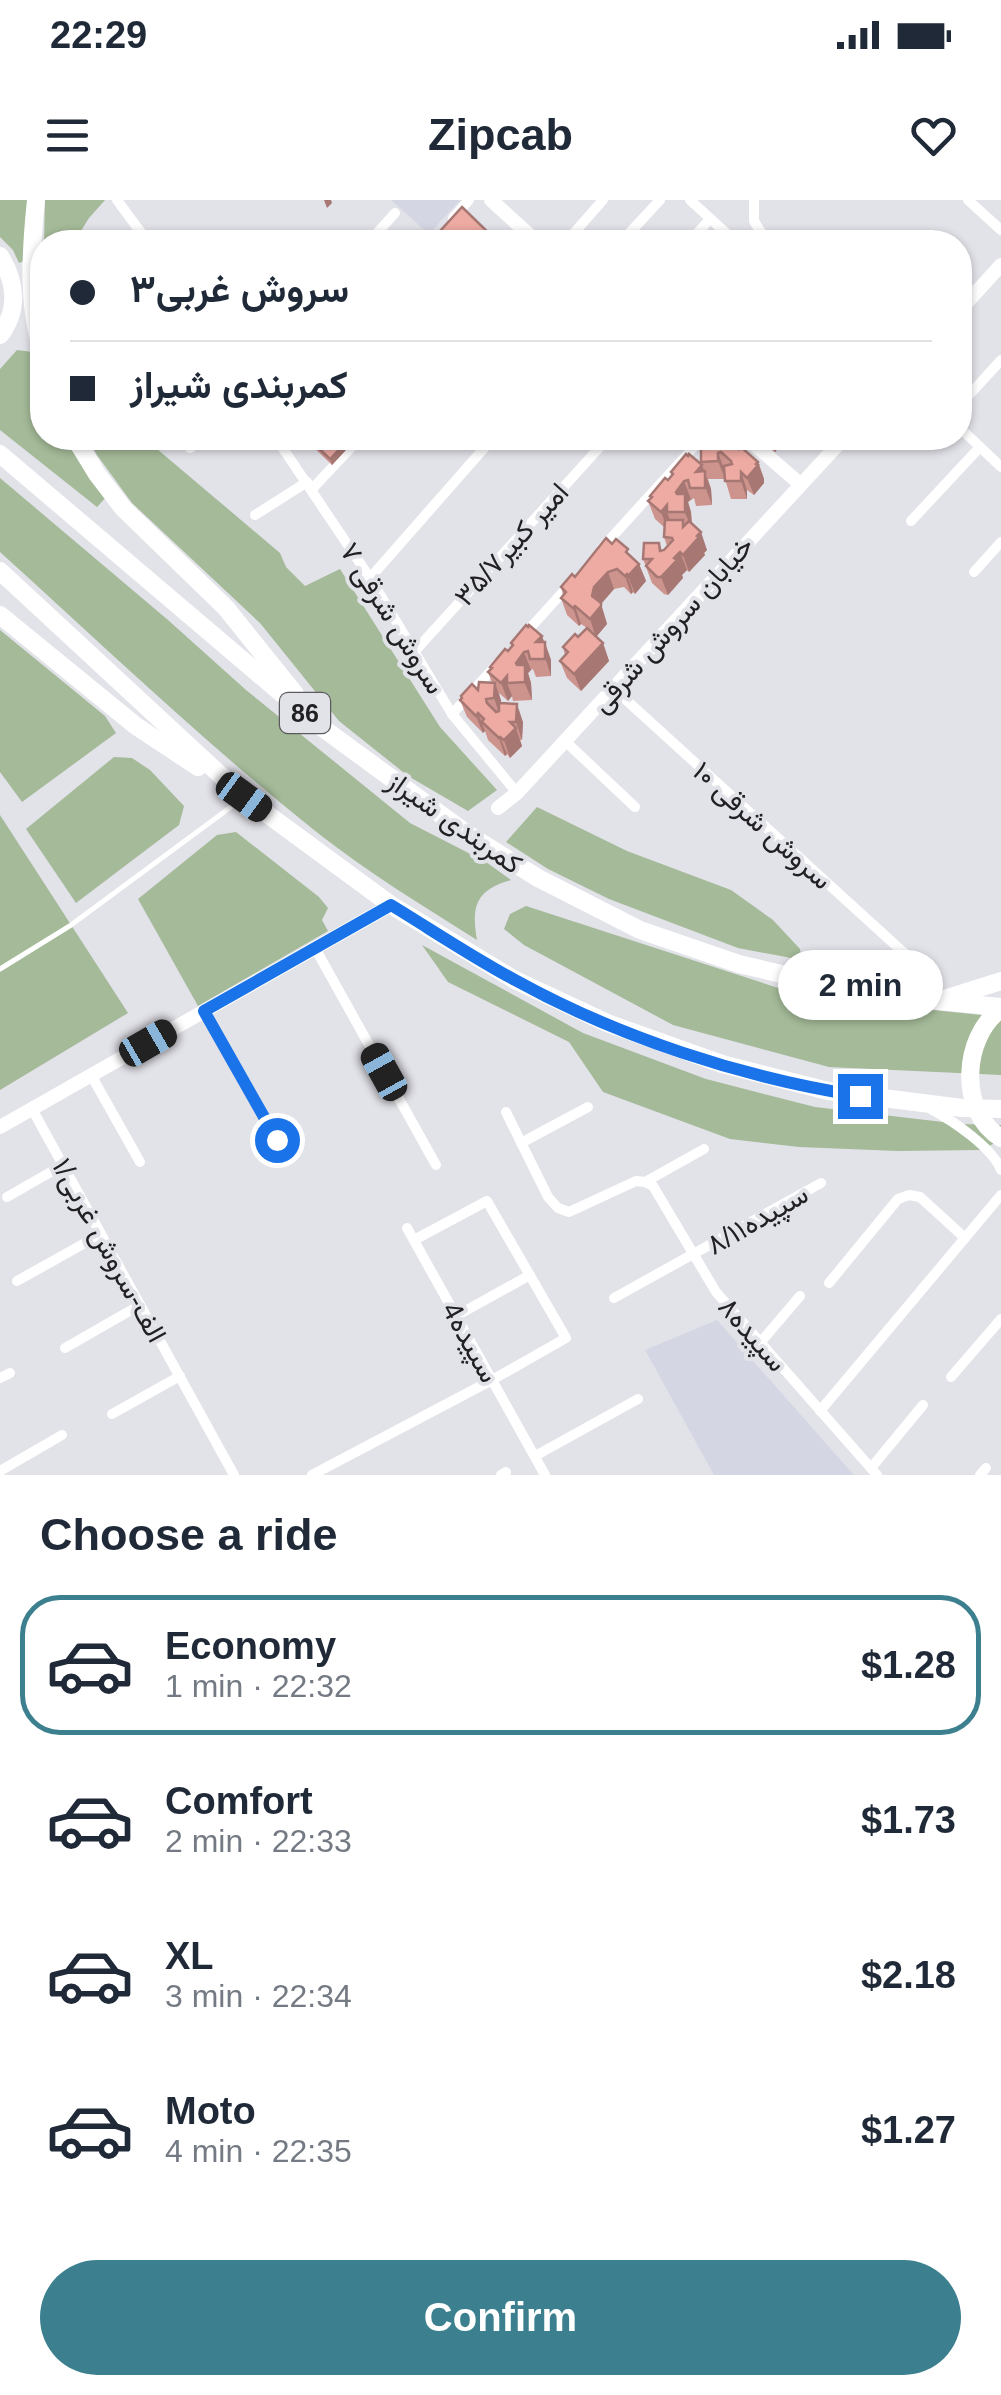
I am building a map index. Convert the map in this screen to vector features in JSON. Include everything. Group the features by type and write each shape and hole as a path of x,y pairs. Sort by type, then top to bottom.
{"highway":[{"path":"35,230 36,200"},
{"path":"0,256 12,279 14,293 12,314 0,335"},
{"path":"82,450 123,508 226,608 320,726"},
{"name":"کمربندی شیراز","path":"0,454 320,726 466,833 538,878 640,930 739,964 837,986 1001,1008"},
{"path":"0,571 244,797"},
{"path":"0,614 136,726 244,797 391,905 515,980 607,1024 722,1064 828,1091 922,1104 1001,1109"},
{"path":"936,1002 1001,981"},
{"path":"1001,1008 978,1035 972,1052 971,1077 973,1102 980,1120 1001,1138"}],"street":[{"path":"117,200 139,230"},
{"path":"443,228 469,200"},
{"path":"492,200 524,230"},
{"path":"577,230 603,200"},
{"path":"632,230 660,200"},
{"path":"690,200 722,230"},
{"path":"754,200 754,220 760,230"},
{"path":"968,200 1001,230"},
{"path":"380,230 395,214"},
{"path":"700,230 710,219"},
{"path":"972,297 1001,265"},
{"path":"972,392 1001,360"},
{"path":"972,439 1001,466"},
{"path":"911,521 980,447"},
{"name":"سروش شرقی ۷","path":"284,450 370,578 452,714 517,793"},
{"path":"255,515 310,486 348,450"},
{"path":"370,578 482,450"},
{"name":"امیر کبیر۳۵/۷","path":"414,651 597,450"},
{"path":"597,554 691,450"},
{"path":"761,450 800,484"},
{"name":"خیابان سروش شرقی","path":"498,808 517,793 833,450"},
{"path":"974,572 1001,542"},
{"path":"518,641 584,568"},
{"path":"452,714 504,656"},
{"name":"سروش شرقی ۱۰","path":"613,688 914,962"},
{"path":"564,741 635,807"},
{"path":"0,1128 391,905"},
{"path":"315,948 436,1166"},
{"path":"204,1011 277,1140"},
{"path":"91,1075 140,1162"},
{"path":"922,1104 961,1128 1000,1161"},
{"path":"521,1143 588,1107"},
{"name":"۱/الف-سروش غربی","path":"32,1109 234,1475"},
{"path":"506,1112 548,1197 558,1208 569,1212 636,1182 645,1182 704,1149"},
{"path":"8,1198 63,1165"},
{"name":"سپیده۸","path":"645,1182 652,1186 716,1292 874,1472"},
{"name":"سپیده۸/۱۱","path":"614,1298 821,1183"},
{"path":"828,1282 898,1199 909,1194 920,1196 965,1238"},
{"path":"820,1410 1001,1195"},
{"path":"312,1475 566,1338 487,1201 414,1240"},
{"name":"4سپیده","path":"407,1228 545,1475"},
{"path":"17,1280 101,1234"},
{"path":"456,1316 530,1275"},
{"path":"760,1343 800,1296"},
{"path":"65,1348 140,1305"},
{"path":"950,1377 1001,1319"},
{"path":"112,1414 180,1376"},
{"path":"534,1456 638,1399"},
{"path":"874,1472 924,1405"},
{"path":"0,1471 62,1435"}],"lane":[{"path":"0,969 71,925 244,797"}],"shaded area":[{"path":"391,200 460,200 433,230 425,230"},
{"path":"717,1320 854,1475 714,1475 645,1350"}],"green space":[{"path":"0,200 32,200 29,259 19,263 0,237"},
{"path":"45,200 105,200 82,230 44,230"},
{"path":"17,350 30,352 30,450 80,450 108,495 97,507 0,430 0,369"},
{"path":"94,450 158,450 280,553 286,567 305,586 340,569 440,727 497,790 468,811 408,776 339,721 260,623 132,503"},
{"path":"0,478 246,690 410,823 486,862 511,880 490,889 479,901 475,918 477,940 357,862 278,801 0,552"},
{"path":"0,630 105,716 116,733 22,802 0,772"},
{"path":"114,757 132,758 150,770 184,806 179,825 76,903 26,829"},
{"path":"537,807 627,851 731,890 773,920 800,949 802,960 738,948 609,899 548,869 506,842"},
{"path":"0,815 128,1013 0,1090"},
{"path":"236,832 319,897 328,908 322,920 328,931 198,1006 138,899 217,835"},
{"path":"526,906 806,997 1001,1017 1001,1075 829,1067 673,1025 524,945 504,929 510,914"},
{"path":"422,945 583,1033 706,1079 815,1107 1001,1125 1001,1140 981,1150 898,1151 799,1147 730,1139 603,1092 569,1042 448,982"}],"building":[{"path":"462,207 486,230 441,230"},
{"path":"321,450 339,450 330,459"},
{"path":"701,450 744,450 758,465 747,478 741,472 741,481 725,481 724,466 732,464 721,452 718,461 701,462"},
{"path":"686,454 702,465 696,472 705,471 705,488 690,488 688,480 684,481 676,492 685,494 685,512 667,512 667,505 661,512 648,501 650,496 665,478 668,480"},
{"path":"665,520 683,520 683,527 689,521 701,532 683,555 680,552 674,558 677,560 657,577 646,566 652,559 643,559 644,543 659,543 660,551 664,550 673,540 664,537"},
{"path":"606,538 612,544 616,539 639,564 628,576 617,569 608,572 594,587 592,596 601,606 590,619 561,598 566,592 561,587 572,574 575,577"},
{"path":"526,625 542,636 536,642 545,642 545,659 530,659 528,651 524,652 516,663 525,665 525,682 507,683 507,676 501,683 488,672 490,667 505,649 508,651"},
{"path":"587,628 603,643 574,674 560,661 568,652 563,647"},
{"path":"479,682 495,683 494,698 486,699 496,712 499,703 517,704 516,722 510,722 516,728 504,740 460,700 472,684 478,690"}],"route":[{"path":"277,1140 204,1011 391,905 515,980 607,1024 722,1064 860,1096"}]}
